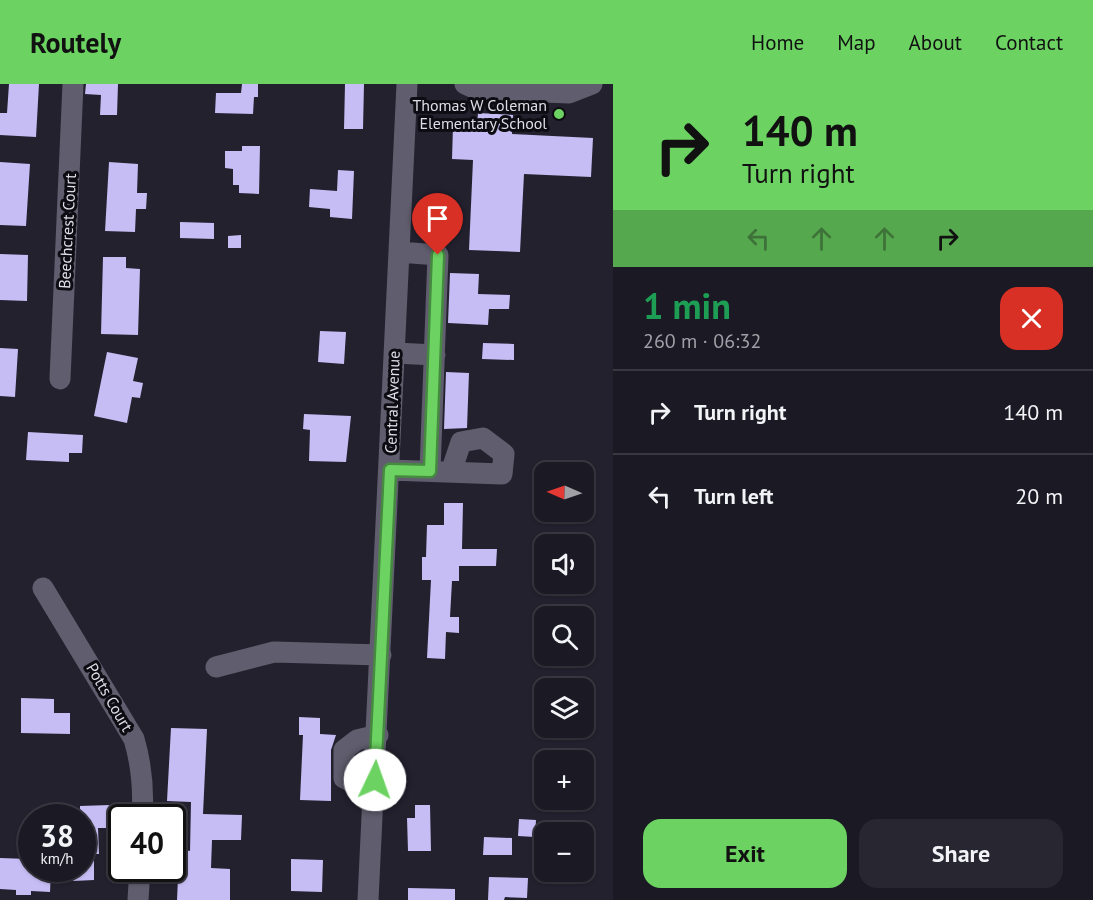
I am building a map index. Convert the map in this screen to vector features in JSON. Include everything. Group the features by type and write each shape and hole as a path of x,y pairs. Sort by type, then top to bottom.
{"street":[{"name":"Beechcrest Court","path":"60,379 73,84"},
{"name":"Central Avenue","path":"368,900 378,735 407,84"},
{"path":"465,84 476,89 569,93 592,84"},
{"path":"399,252 438,255 430,471"},
{"path":"395,352 435,355"},
{"path":"390,470 451,472"},
{"name":"Potts Court","path":"43,588 134,739 141,762 144,787 143,804"},
{"path":"216,667 274,652 381,655"},
{"path":"375,794 344,778 344,750 357,740 378,735"},
{"path":"138,900 139,882"}],"building":[{"path":"9,84 39,84 36,137 0,135 0,113 7,113"},
{"path":"86,84 118,84 117,115 100,115 101,95 85,94"},
{"path":"242,84 258,84 258,97 254,97 253,114 215,113 216,93 241,93"},
{"path":"345,84 364,84 363,129 344,129"},
{"path":"478,113 513,115 512,134 593,138 591,177 524,174 520,252 469,250 473,160 452,159 453,126 477,127"},
{"path":"242,146 260,146 259,194 239,193 239,185 233,185 233,169 225,168 225,151 242,151"},
{"path":"0,162 30,164 26,226 0,225"},
{"path":"109,162 138,164 137,193 147,193 146,209 136,209 135,232 105,231"},
{"path":"338,170 354,171 352,219 330,217 330,209 309,207 310,189 337,191"},
{"path":"180,222 214,223 214,239 180,238"},
{"path":"241,235 241,248 228,248 228,236"},
{"path":"0,254 28,255 27,301 0,300"},
{"path":"103,257 126,257 126,268 140,269 138,335 101,334"},
{"path":"450,273 479,274 478,294 510,295 509,309 489,309 488,325 448,323"},
{"path":"320,331 346,332 344,364 318,362"},
{"path":"483,343 514,344 514,360 482,359"},
{"path":"0,348 18,349 15,397 0,396"},
{"path":"107,352 138,358 133,381 143,383 140,398 132,397 127,423 94,416"},
{"path":"446,372 469,373 467,428 444,429"},
{"path":"304,414 351,416 346,462 309,461 310,430 303,429"},
{"path":"28,432 83,435 82,453 69,453 69,462 26,460"},
{"path":"444,503 463,503 462,549 497,549 496,566 459,566 459,581 452,581 450,617 459,617 459,633 446,632 445,659 427,658 431,580 422,580 422,557 426,557 427,525 444,525"},
{"path":"21,698 54,699 54,713 70,713 70,734 21,733"},
{"path":"299,717 320,718 320,734 336,735 331,750 331,801 300,800 303,735 299,735"},
{"path":"171,728 207,729 203,814 242,815 241,840 212,840 211,868 230,869 230,900 177,900 178,882 186,882 186,850 190,851 191,802 167,801"},
{"path":"96,805 108,805 108,828 98,828 99,854 96,854"},
{"path":"415,805 430,805 431,851 408,851 407,818 415,818"},
{"path":"519,819 536,820 534,837 518,836"},
{"path":"484,837 512,838 512,855 483,855"},
{"path":"0,858 18,859 18,882 50,882 50,892 31,891 31,895 16,895 16,890 0,889"},
{"path":"291,859 323,860 322,892 291,891"},
{"path":"489,877 528,878 527,898 505,897 504,900 488,900"},
{"path":"408,888 455,889 455,900 408,900"}],"place":[{"name":"Thomas W Coleman Elementary School","path":"559,114"}],"route":[{"path":"375,780 390,470 430,471 438,255"}]}
